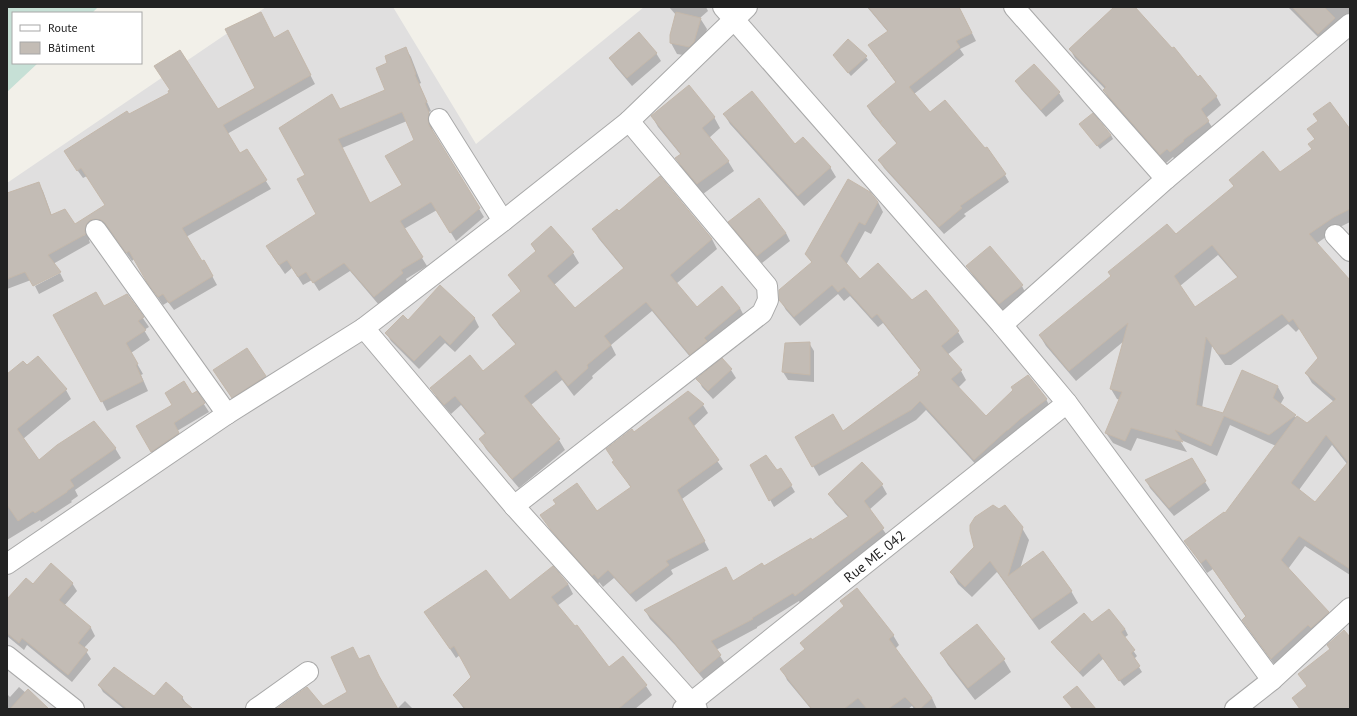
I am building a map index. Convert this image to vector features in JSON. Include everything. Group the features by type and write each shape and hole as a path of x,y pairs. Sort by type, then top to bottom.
{"street":[{"path":"1014,7 1166,179"},
{"path":"7,564 227,414 364,328 503,221 629,121 735,11 1067,403 1272,680"},
{"path":"1002,325 1166,179 1350,24"},
{"path":"439,119 503,221"},
{"path":"514,506 762,313 768,300 767,286 629,121"},
{"path":"96,230 227,414"},
{"path":"1335,234 1350,251"},
{"path":"364,328 514,506 691,707"},
{"name":"Rue ME. 042","path":"691,707 1067,403"},
{"path":"1235,709 1272,680 1350,608"},
{"path":"7,656 74,709"},
{"path":"256,709 308,672"}],"shaded area":[{"path":"266,7 393,7 476,144 644,7 1350,7 1350,709 7,709 7,183"}],"green space":[{"path":"7,7 98,7 93,12 12,12 12,64 37,64 7,92"}],"building":[{"path":"868,7 959,7 972,33 956,41 960,47 909,87 930,112 945,100 985,148 987,147 1006,174 960,206 962,208 939,227 878,160 897,143 880,123 882,120 880,122 867,106 896,82 868,45 888,31"},
{"path":"1114,7 1135,7 1172,48 1174,47 1198,77 1200,75 1217,96 1201,109 1209,121 1183,140 1184,141 1170,152 1167,149 1160,155 1103,90 1106,87 1069,49"},
{"path":"1292,7 1324,7 1335,18 1318,34"},
{"path":"261,12 274,38 288,30 311,75 223,125 240,153 247,149 267,180 182,228 213,276 169,303 163,294 158,297 148,284 129,251 126,253 105,223 101,220 95,219 90,220 86,225 86,234 48,255 61,272 33,286 25,272 7,279 7,193 39,182 51,215 65,209 75,224 105,205 81,168 77,171 64,151 127,111 129,114 169,93 168,91 170,90 154,66 180,50 218,109 255,88 225,29"},
{"path":"676,12 701,18 694,42 689,47 670,43 670,35"},
{"path":"639,32 657,53 627,78 609,58"},
{"path":"848,39 867,56 848,73 833,55"},
{"path":"406,47 416,74 415,75 427,102 425,103 429,113 429,125 480,208 450,233 431,202 400,221 423,257 401,270 403,273 374,297 344,263 313,283 306,272 298,277 287,260 279,265 266,246 316,214 297,179 305,175 279,128 332,94 340,109 385,90 376,68 387,63 385,56","holes":["402,112 414,140 385,156 402,185 370,203 338,139"]},
{"path":"1034,64 1060,92 1041,110 1015,81"},
{"path":"689,85 715,117 702,128 729,161 697,184 675,158 681,154 651,116"},
{"path":"752,91 795,144 803,137 831,167 798,196 723,114"},
{"path":"1330,102 1350,129 1350,209 1334,217 1309,234 1350,280 1350,569 1299,536 1281,560 1329,612 1311,628 1308,625 1271,659 1242,620 1246,616 1206,559 1201,563 1184,541 1224,512 1225,513 1297,416 1307,423 1336,399 1305,373 1318,358 1293,319 1289,322 1282,314 1225,354 1218,354 1206,337 1196,405 1223,413 1242,370 1278,386 1273,398 1296,415 1269,435 1224,416 1211,446 1175,430 1183,442 1131,428 1125,441 1105,433 1122,392 1110,389 1128,323 1069,371 1039,335 1111,276 1108,272 1167,224 1176,234 1234,186 1229,180 1263,151 1280,172 1312,149 1308,144 1315,139 1307,129 1318,121 1313,114","holes":["1212,245 1238,277 1195,307 1174,276","1326,435 1348,462 1315,502 1291,483"]},
{"path":"1093,113 1111,135 1097,146 1079,124"},
{"path":"660,176 712,239 670,275 697,307 722,286 740,308 704,338 707,341 690,355 646,302 604,336 611,345 587,365 588,368 568,386 556,370 524,396 560,439 512,479 479,439 486,433 455,396 444,405 430,388 470,355 483,371 516,344 492,315 521,291 508,275 536,251 531,244 551,226 574,252 547,276 575,308 624,268 592,229 617,209 619,211"},
{"path":"848,179 870,192 878,202 865,225 859,222 840,256 860,279 878,263 912,300 926,290 959,331 941,346 962,370 951,379 986,416 1013,390 1011,387 1028,375 1047,399 1007,430 974,460 920,401 911,410 812,467 795,437 833,414 843,431 919,375 918,373 921,370 877,314 872,318 844,287 838,292 832,285 794,317 779,300 779,290 812,262 805,254"},
{"path":"759,198 786,233 757,256 728,222"},
{"path":"990,246 1023,285 999,304 966,266"},
{"path":"440,285 475,318 450,345 440,335 414,361 385,333 403,315 408,320"},
{"path":"96,292 104,306 127,294 144,317 138,321 146,330 126,343 138,364 136,365 143,381 101,402 53,315"},
{"path":"810,342 810,375 782,372 785,343"},
{"path":"247,348 266,376 232,398 213,370"},
{"path":"38,356 67,389 17,429 39,460 57,445 94,421 116,448 70,480 74,486 67,492 35,513 33,511 18,521 7,505 7,374 23,361 27,365"},
{"path":"722,358 732,369 708,391 696,379"},
{"path":"184,381 192,394 197,391 205,403 174,423 179,433 151,452 136,426 172,405 165,393"},
{"path":"688,391 704,404 688,418 719,460 677,490 705,541 666,561 669,565 630,594 608,570 598,579 594,574 592,576 551,530 540,515 556,504 553,500 577,483 597,511 631,487 612,462 614,461 606,449 632,429 634,432"},
{"path":"766,455 777,470 781,468 792,485 769,501 750,465"},
{"path":"1192,458 1206,481 1169,508 1145,480"},
{"path":"862,462 883,484 864,501 884,528 795,596 793,593 752,618 753,619 711,641 721,655 699,673 669,636 644,610 726,567 733,581 762,563 764,566 811,538 812,540 849,516 828,494"},
{"path":"993,505 999,509 1005,505 1023,527 1008,576 1043,551 1072,591 1032,619 990,561 965,587 950,572 974,547 970,525 975,517"},
{"path":"51,563 73,583 59,600 91,627 78,643 88,650 68,675 22,638 19,643 7,633 7,599 26,578 33,584"},
{"path":"553,566 568,584 551,597 575,626 577,625 609,667 623,656 647,685 618,709 466,709 453,695 471,677 454,646 450,649 424,612 486,570 510,600"},
{"path":"857,588 894,635 889,639 932,698 920,709 917,709 905,697 888,709 867,709 858,698 844,709 812,709 780,669 805,649 800,643 844,606 840,601"},
{"path":"1109,609 1125,629 1121,632 1135,650 1131,653 1140,666 1119,681 1099,653 1079,672 1051,642 1084,613 1092,622"},
{"path":"977,624 1005,659 968,688 940,653"},
{"path":"1344,630 1350,637 1350,709 1300,709 1292,698 1307,686 1298,674 1330,649 1327,645"},
{"path":"353,647 359,659 369,655 398,709 276,709 307,687 323,706 347,692 331,657"},
{"path":"114,667 154,696 166,682 183,697 181,699 193,709 127,709 98,685"},
{"path":"1077,686 1096,709 1073,709 1063,697"},
{"path":"28,689 49,709 10,709"}]}
